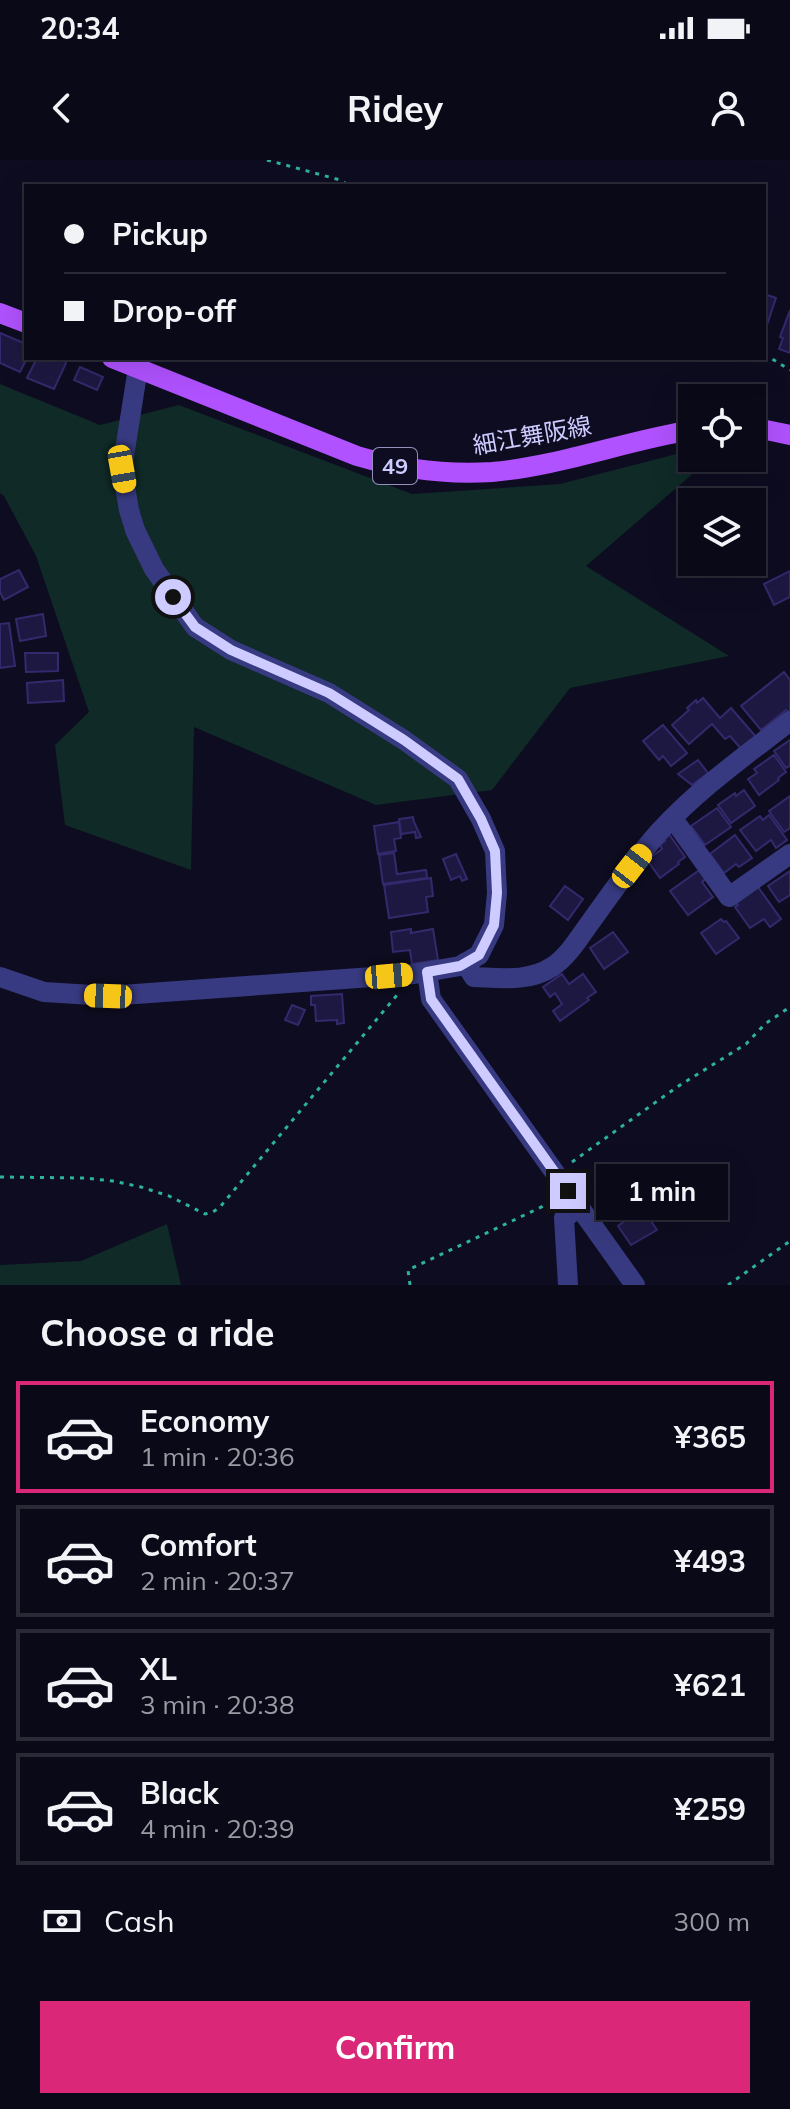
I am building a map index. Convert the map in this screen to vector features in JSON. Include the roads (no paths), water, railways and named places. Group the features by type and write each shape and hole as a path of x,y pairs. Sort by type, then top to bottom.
{"main road":[{"path":"0,313 24,322"},
{"name":"細江舞阪線","path":"117,360 357,456 383,464 437,472 519,469 678,433"},
{"path":"766,430 790,435"}],"street":[{"path":"0,977 44,992 108,996 416,973 460,966 479,955 494,925 497,893 495,851 458,779 404,740 329,693 231,650 195,627 154,569 135,530 122,469 138,368"},
{"path":"465,963 474,977 523,978 555,965 645,848 671,820 708,786 790,721"},
{"path":"671,820 729,897 790,854"},
{"path":"416,973 431,999 635,1285"},
{"path":"568,1285 564,1218 574,1199"}]}
